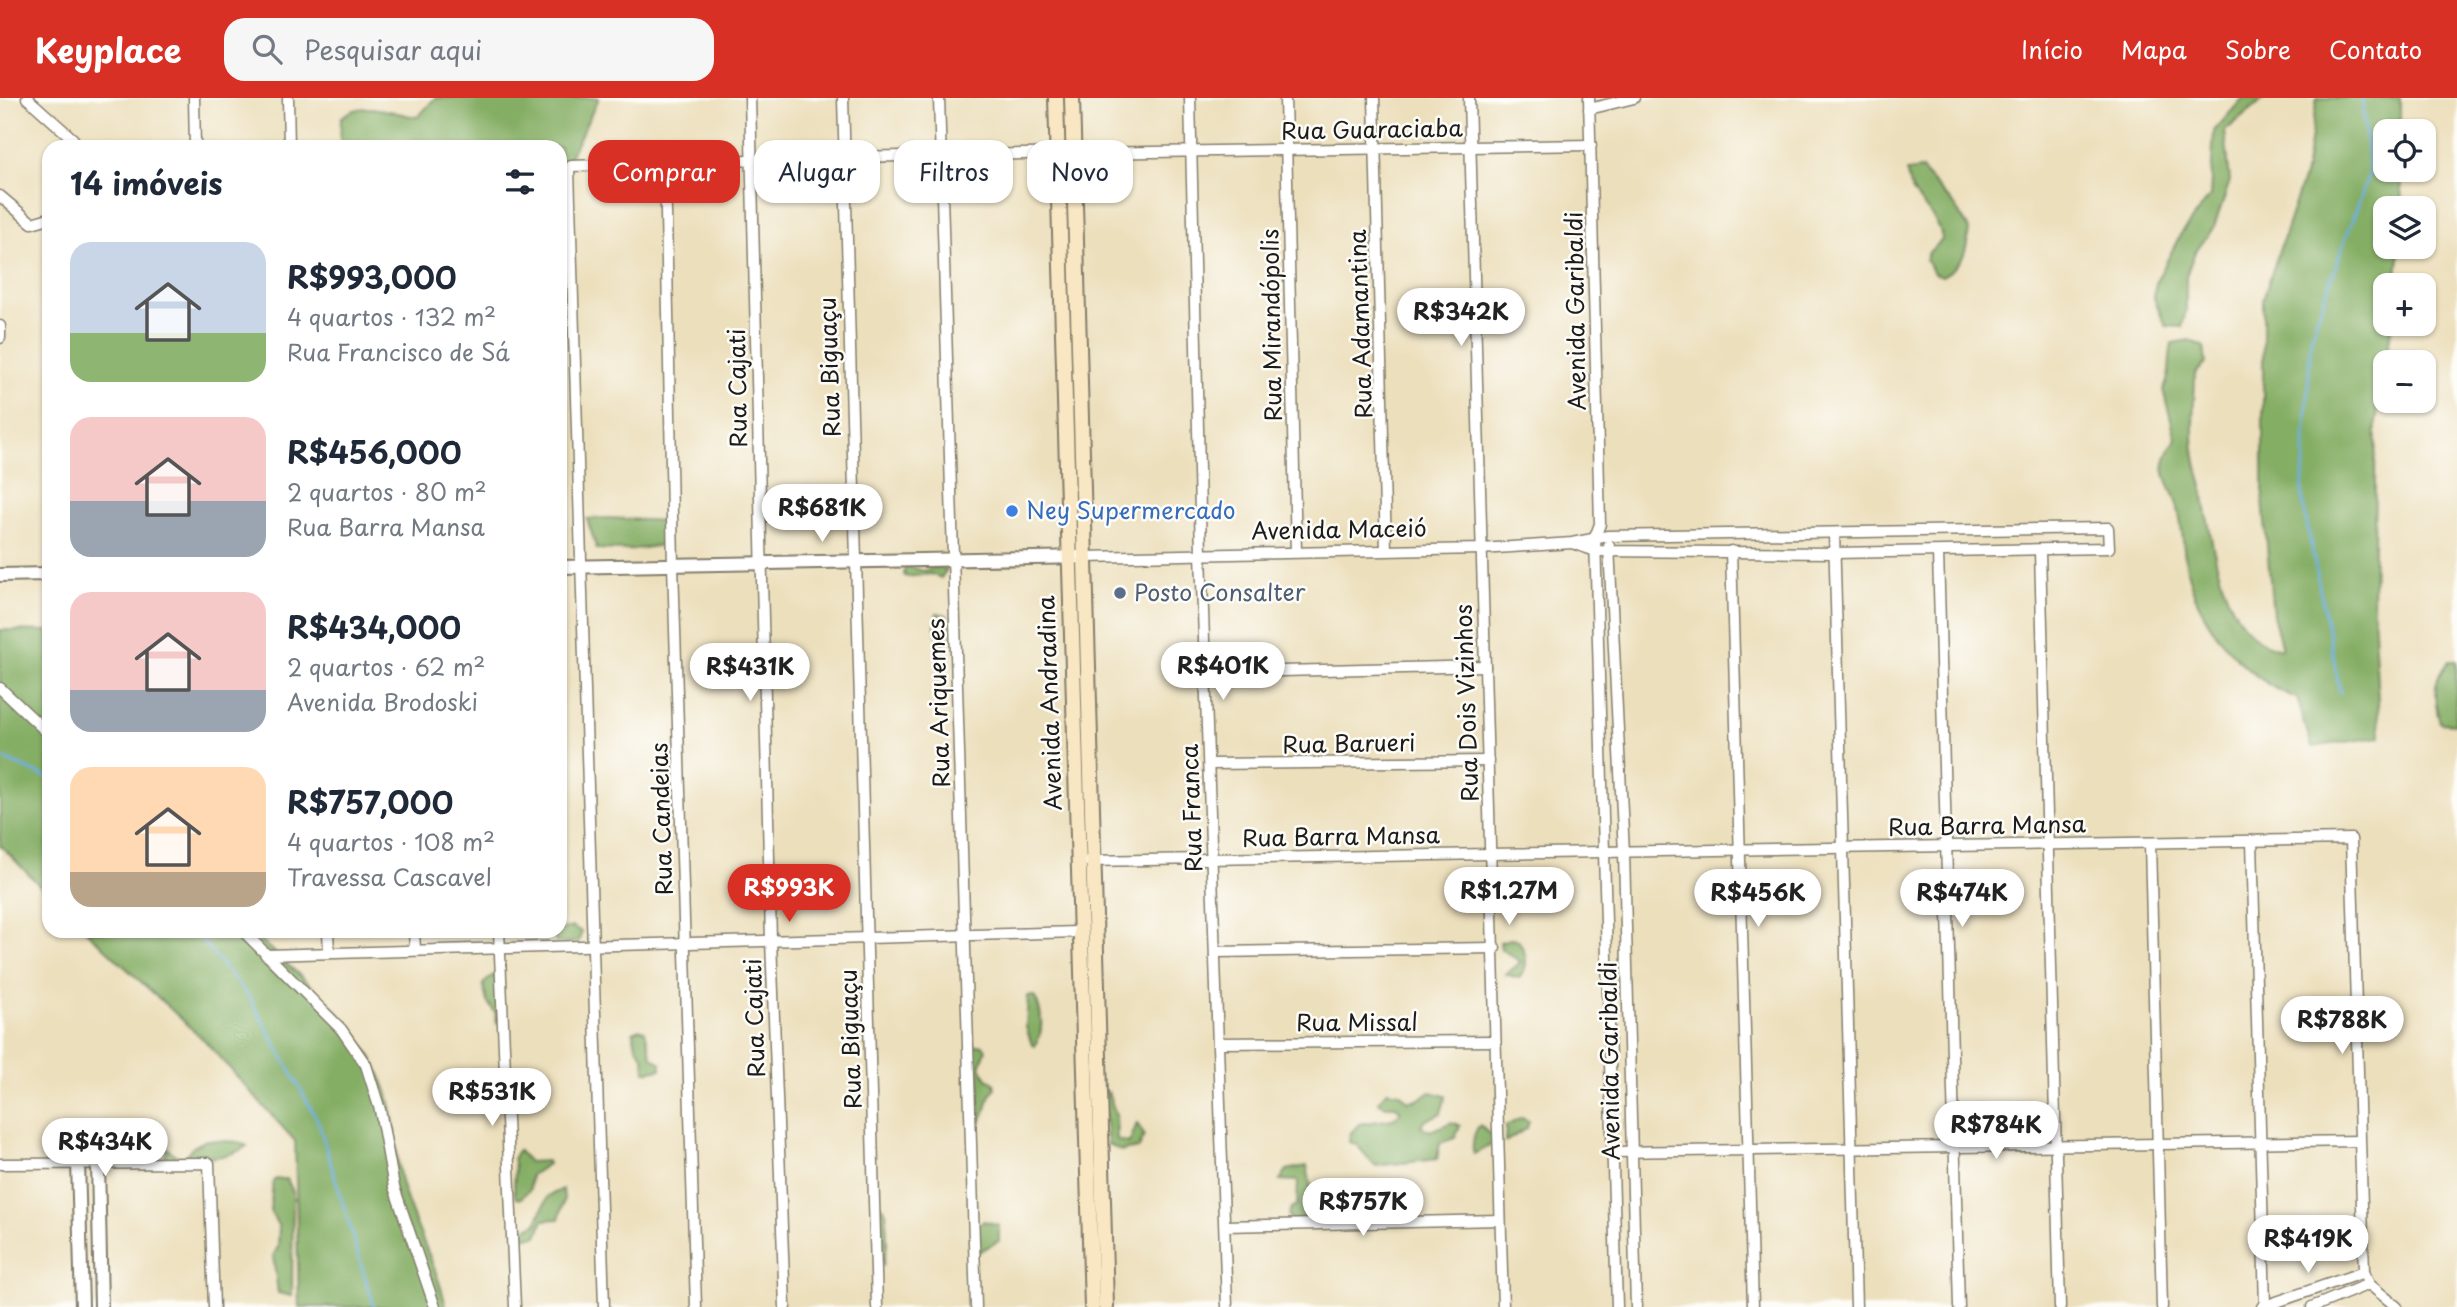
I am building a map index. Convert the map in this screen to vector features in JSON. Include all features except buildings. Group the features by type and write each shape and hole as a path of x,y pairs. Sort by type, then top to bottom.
{"main road":[{"name":"Avenida Andradina","path":"1056,98 1057,140"},
{"name":"Avenida Andradina","path":"1072,98 1073,140"},
{"name":"Avenida Andradina","path":"1058,203 1078,932 1106,1307"},
{"name":"Avenida Andradina","path":"1075,203 1096,861 1092,1307"}],"street":[{"path":"27,98 74,140"},
{"path":"194,98 195,140"},
{"path":"288,98 289,140"},
{"name":"Rua Cajati","path":"750,98 771,940 785,1307"},
{"name":"Rua Biguaçu","path":"843,98 844,140"},
{"name":"Rua Ariquemes","path":"939,98 940,140"},
{"name":"Rua Franca","path":"1189,98 1201,553 1217,953 1227,1307"},
{"name":"Rua Mirandópolis","path":"1285,98 1296,552"},
{"name":"Rua Adamantina","path":"1374,98 1386,550"},
{"name":"Rua Dois Vizinhos","path":"1469,98 1503,1307"},
{"path":"1589,103 1634,98"},
{"name":"Avenida Garibaldi","path":"1589,103 1600,524 1595,537 1617,1307"},
{"name":"Rua Guaraciaba","path":"1133,154 1591,145"},
{"name":"Rua Guaraciaba","path":"740,161 752,161"},
{"name":"Rua Guaraciaba","path":"581,566 569,170 576,163 588,163"},
{"path":"0,195 32,223 42,220"},
{"name":"Rua Candeias","path":"666,203 673,565 696,1307"},
{"name":"Rua Biguaçu","path":"845,203 877,1307"},
{"name":"Rua Ariquemes","path":"943,203 976,1307"},
{"path":"0,326 0,338"},
{"name":"Avenida Garibaldi","path":"1600,524 1608,536 1624,853 1636,1307"},
{"name":"Avenida Maceió","path":"567,567 1481,549 1572,543 1608,536 2108,528 2109,548 1834,553 1596,551 1572,543"},
{"path":"1834,533 1856,1307"},
{"path":"1731,551 1753,1307"},
{"path":"2040,551 2060,1307"},
{"path":"1938,552 1944,846 1959,1307"},
{"path":"581,566 590,946 604,1307"},
{"path":"0,575 42,573"},
{"path":"1207,673 1485,666"},
{"path":"0,688 42,727"},
{"name":"Rua Barueri","path":"1210,764 1488,761"},
{"name":"Rua Barra Mansa","path":"1077,862 2351,839 2359,1141"},
{"path":"2252,841 2263,1307 2364,1272"},
{"path":"2150,843 2162,1307"},
{"path":"266,956 1078,932"},
{"path":"250,938 341,1030 366,1065 380,1110 394,1187 435,1307"},
{"path":"328,938 329,953"},
{"path":"414,938 415,950"},
{"path":"499,938 515,1307"},
{"path":"1217,953 1495,948"},
{"name":"Rua Missal","path":"1220,1043 1494,1041"},
{"path":"1613,1152 2359,1141 2364,1272 2369,1284 2398,1307"},
{"path":"78,1162 82,1307"},
{"path":"98,1162 101,1307"},
{"path":"0,1164 209,1163 214,1307"},
{"path":"1225,1226 1500,1220"},
{"path":"2312,1307 2369,1284"}],"green space":[{"path":"435,98 599,98 567,163 567,140 340,140 341,118 358,109 378,109 418,117"},
{"path":"2243,98 2265,98 2225,131 2230,181 2214,227 2194,254 2186,276 2186,309 2182,327 2166,326 2153,296 2157,280 2180,235 2210,196 2214,131"},
{"path":"2317,98 2400,98 2400,119 2373,119 2373,182 2401,182 2402,196 2373,196 2373,259 2399,259 2397,273 2373,273 2373,336 2390,336 2388,350 2373,350 2373,413 2377,413 2373,611 2380,737 2312,747 2297,698 2261,679 2230,651 2216,634 2196,597 2187,570 2176,502 2164,470 2176,439 2163,390 2169,373 2172,343 2189,340 2204,347 2206,363 2195,374 2193,440 2216,560 2223,585 2245,627 2261,641 2282,649 2273,615 2263,499 2263,299 2305,173"},
{"path":"1921,169 1955,206 1969,229 1963,257 1942,276 1934,273 1926,260 1929,252 1942,240 1940,230 1908,181 1907,171"},
{"path":"587,519 664,521 666,529 662,545 631,550 597,549"},
{"path":"905,565 923,571 935,567 947,569 941,578 931,574 907,577 904,575"},
{"path":"937,613 947,615 950,629 943,651 935,628"},
{"path":"0,630 42,631 42,888 0,845"},
{"path":"2449,661 2457,661 2455,724 2440,723 2436,706 2435,690 2439,675"},
{"path":"573,927 582,932 578,942 556,943 555,938 567,938 567,928"},
{"path":"94,938 258,938 333,1007 368,1051 381,1076 392,1112 401,1181 411,1213 437,1275 446,1307 299,1307 295,1141 204,1040"},
{"path":"1518,940 1525,954 1525,969 1519,978 1506,974 1521,962 1501,949 1500,942"},
{"path":"496,973 497,1023 495,1012 487,1002 483,984"},
{"path":"1028,996 1034,996 1041,1015 1040,1034 1035,1046 1032,1045 1026,1027"},
{"path":"639,1029 645,1031 652,1057 661,1063 661,1069 645,1072 644,1058 636,1046 633,1032"},
{"path":"983,1045 986,1050 980,1067 987,1079 994,1083 995,1089 989,1097 984,1116 977,1124 972,1052 975,1046"},
{"path":"1387,1091 1400,1093 1408,1101 1417,1100 1431,1092 1446,1096 1441,1113 1424,1121 1421,1126 1430,1131 1452,1122 1460,1126 1455,1138 1440,1143 1437,1159 1375,1166 1356,1144 1349,1142 1350,1134 1359,1124 1393,1119 1401,1112 1396,1106 1384,1106 1378,1102"},
{"path":"1108,1092 1116,1115 1117,1140 1129,1143 1137,1123 1144,1135 1139,1148 1121,1151 1108,1144 1103,1098"},
{"path":"1521,1118 1529,1121 1527,1128 1505,1142 1506,1126"},
{"path":"1480,1125 1489,1134 1495,1132 1496,1142 1474,1154 1474,1139"},
{"path":"206,1140 238,1142 247,1146 230,1154 208,1158 165,1157 167,1148 178,1157 185,1157 193,1147"},
{"path":"518,1150 529,1162 547,1161 548,1164 531,1175 530,1189 520,1199 516,1198 514,1188 513,1159"},
{"path":"1307,1166 1311,1188 1309,1214 1301,1220 1292,1220 1288,1215 1291,1208 1297,1205 1298,1181 1280,1180 1287,1170"},
{"path":"287,1179 293,1192 292,1296 278,1293 273,1256 278,1247 279,1227 270,1211 273,1181"},
{"path":"1355,1185 1363,1203 1371,1194 1380,1199 1382,1211 1378,1216 1368,1219 1353,1210 1351,1190"},
{"path":"563,1189 564,1200 559,1219 543,1220 537,1236 520,1238 520,1231 536,1224 548,1196"},
{"path":"880,1205 886,1212 887,1245 883,1266 879,1245"},
{"path":"984,1221 999,1225 999,1241 978,1252 978,1225"}],"waterway":[{"path":"2340,692 2302,498 2311,335 2369,174 2362,98"},
{"path":"0,757 42,775"},
{"path":"200,938 250,998 318,1121 374,1307"}],"place":[{"name":"Ney Supermercado","path":"1012,511"},
{"name":"Posto Consalter","path":"1120,593"}]}
